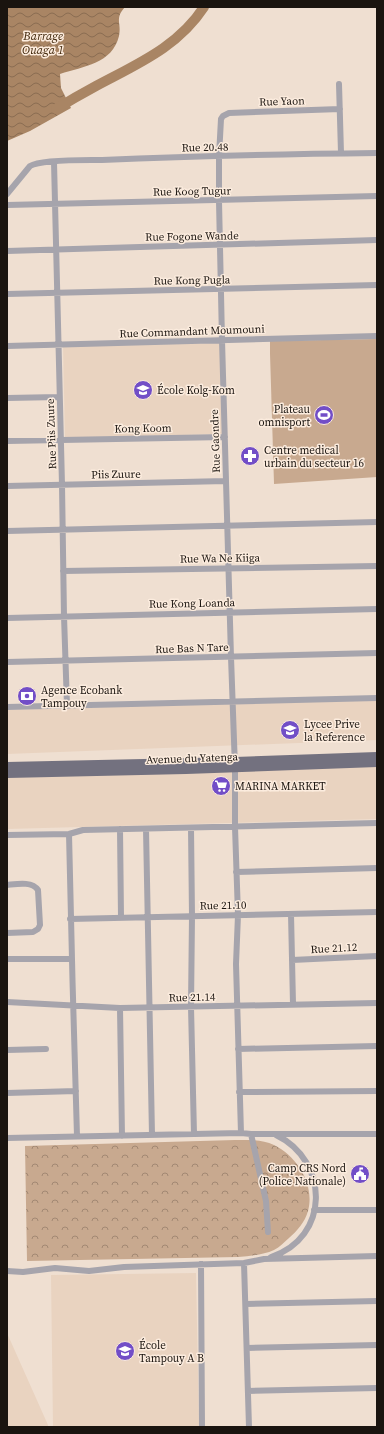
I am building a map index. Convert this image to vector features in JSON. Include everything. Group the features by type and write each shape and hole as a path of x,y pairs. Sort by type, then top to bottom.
{"main road":[{"name":"Avenue du Yatenga","path":"7,766 31,769 186,770 235,765 377,756"},
{"name":"Avenue du Yatenga","path":"235,765 377,763"},
{"name":"Avenue du Yatenga","path":"7,774 31,769"}],"street":[{"path":"339,84 341,153"},
{"name":"Rue Yaon","path":"225,114 340,109"},
{"name":"Rue Gaondre","path":"225,114 221,119 219,201 230,657 235,765 235,827 238,915 236,964 241,1132"},
{"name":"Rue 20.48","path":"7,194 33,164 219,156 377,153"},
{"name":"Rue Piis Zuure","path":"54,162 67,706"},
{"name":"Rue Koog Tugur","path":"7,205 377,196"},
{"name":"Rue Fogone Wande","path":"7,251 377,240"},
{"name":"Rue Kong Pugla","path":"7,294 377,285"},
{"name":"Rue Commandant Moumouni","path":"7,346 377,336"},
{"path":"7,398 59,397"},
{"name":"Kong Koom","path":"7,441 225,437"},
{"name":"Piis Zuure","path":"7,486 226,481"},
{"path":"7,531 377,522"},
{"name":"Rue Wa Ne Kiiga","path":"63,571 377,566"},
{"name":"Rue Kong Loanda","path":"7,618 377,609"},
{"name":"Rue Bas N Tare","path":"7,662 377,654"},
{"path":"7,707 377,698"},
{"path":"7,835 69,834 83,830 377,823"},
{"path":"191,828 191,1006 194,1134"},
{"path":"120,829 122,917"},
{"path":"146,829 152,1135"},
{"path":"69,834 71,959 74,1005 77,1136"},
{"path":"236,872 377,868"},
{"path":"7,884 31,884 35,886 38,890 40,925 38,929 33,932 7,933"},
{"name":"Rue 21.10","path":"70,919 377,912"},
{"path":"291,914 293,1004"},
{"name":"Rue 21.12","path":"292,960 377,956"},
{"path":"7,959 71,959"},
{"name":"Rue 21.14","path":"7,1002 120,1008 377,1003"},
{"path":"120,1008 122,1136"},
{"path":"238,1049 377,1046"},
{"path":"7,1050 46,1049"},
{"path":"7,1093 76,1091"},
{"path":"239,1092 377,1091"},
{"path":"7,1138 241,1132 251,1134 377,1134"},
{"path":"251,1134 266,1201 268,1232"},
{"path":"7,1271 23,1272 55,1268 89,1271 124,1267 244,1263 264,1259 287,1250 296,1242 310,1222 314,1210 316,1189 308,1164 300,1152 292,1144 274,1134"},
{"path":"314,1210 377,1210"},
{"path":"264,1259 377,1256"},
{"path":"244,1263 248,1427"},
{"path":"201,1264 202,1427"},
{"path":"246,1304 377,1301"},
{"path":"247,1348 377,1345"},
{"path":"248,1391 377,1388"}],"shaded area":[{"name":"École Kolg-Kom","path":"220,343 222,434 65,438 63,346"},
{"path":"377,699 377,740 7,754 7,710"},
{"path":"377,765 377,819 7,829 7,777"},
{"name":"École Tampouy A B","path":"196,1273 199,1427 53,1427 51,1275"},
{"path":"7,1333 48,1425 48,1427 7,1427"}],"green space":[{"name":"Plateau omnisport","path":"377,339 377,477 274,484 270,341"},
{"path":"235,1140 260,1141 269,1143 283,1150 297,1164 307,1182 310,1201 307,1215 298,1229 276,1249 252,1256 238,1257 27,1261 25,1146"}],"water":[{"name":"Barrage Ouaga 1","path":"7,7 125,7 119,18 119,36 110,53 104,58 87,66 60,74 61,88 71,108 30,131 7,141"}],"waterway":[{"path":"56,109 156,53 182,33 194,21 204,7"}],"place":[{"name":"École Kolg-Kom","path":"143,390"},
{"name":"Plateau omnisport","path":"324,415"},
{"name":"Centre medical urbain du secteur 16","path":"250,456"},
{"name":"Agence Ecobank Tampouy","path":"27,696"},
{"name":"Lycee Prive la Reference","path":"290,730"},
{"name":"MARINA MARKET","path":"221,786"},
{"name":"Camp CRS Nord (Police Nationale)","path":"360,1174"},
{"name":"École Tampouy A B","path":"125,1351"}]}
